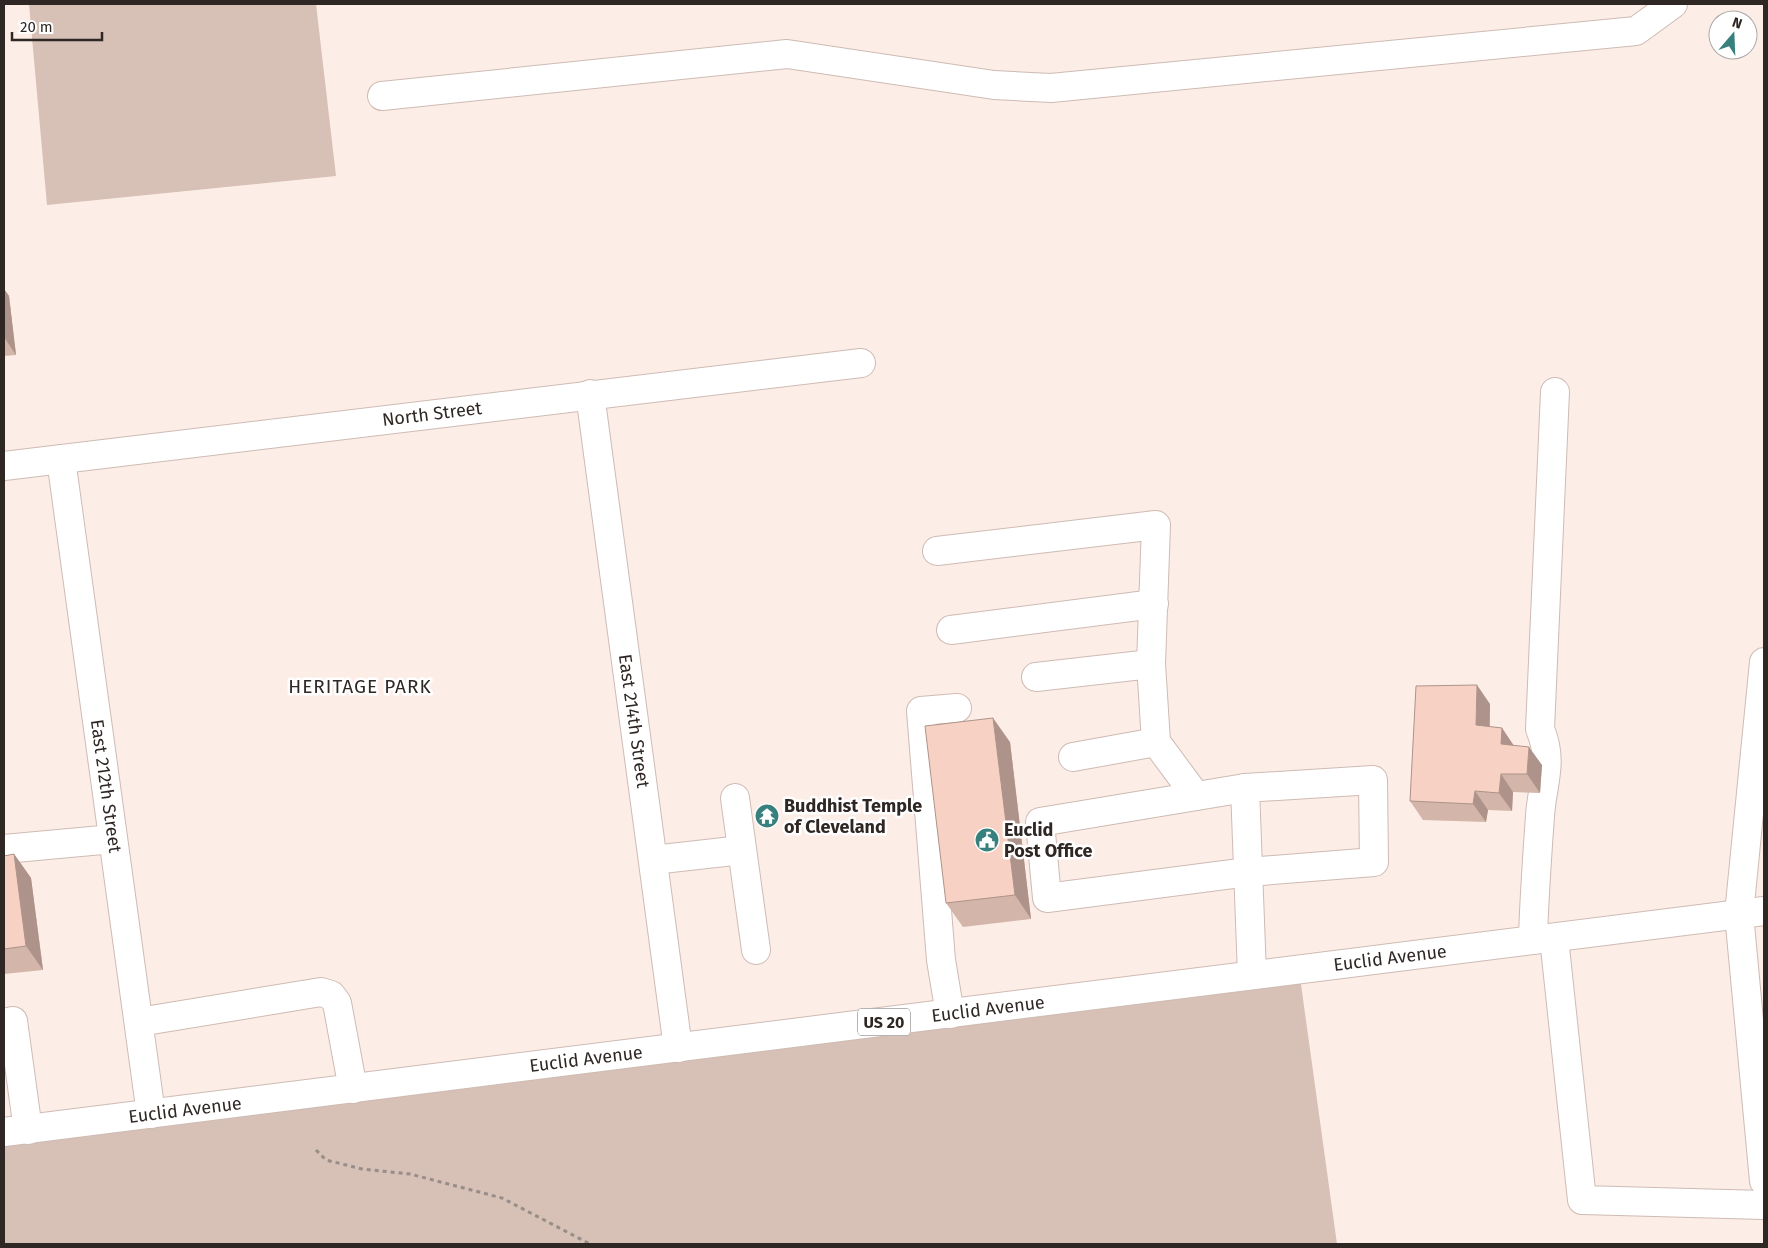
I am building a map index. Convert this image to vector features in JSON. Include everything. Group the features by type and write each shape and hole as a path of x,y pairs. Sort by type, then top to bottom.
{"street":[{"path":"382,96 786,54 994,85 1051,88 1636,31 1673,4"},
{"name":"North Street","path":"4,466 590,394 861,363"},
{"path":"1555,392 1540,729 1546,745 1546,788 1540,814 1544,939 1582,1200 1764,1205"},
{"name":"East 214th Street","path":"590,394 678,1048"},
{"name":"East 212th Street","path":"60,459 151,1114"},
{"path":"937,551 1156,525 1151,664 1156,742 1196,796"},
{"path":"951,630 1154,604"},
{"path":"1036,677 1151,664"},
{"path":"1763,677 1752,913 1764,1181"},
{"path":"950,1014 940,960 921,711 957,708"},
{"path":"1073,757 1156,742"},
{"path":"1373,780 1374,862 1248,872 1047,898 1040,822 1245,788 1373,780"},
{"path":"1245,788 1252,976"},
{"path":"735,798 756,950"},
{"path":"4,849 113,839"},
{"path":"653,860 742,850"},
{"name":"Euclid Avenue","path":"16,1131 1752,913"},
{"path":"139,1022 321,992 331,995 337,1003 353,1089"},
{"path":"4,1023 13,1021 16,1131"}],"path":[{"path":"316,1150 326,1160 362,1170 410,1174 502,1198 590,1244"}],"shaded area":[{"path":"29,4 316,4 336,176 47,205"},
{"path":"1299,970 1337,1244 4,1244 4,1132"}],"building":[{"path":"1477,685 1476,725 1502,728 1501,744 1529,747 1527,774 1501,774 1499,793 1475,791 1473,804 1410,801 1416,686"},
{"path":"993,718 1015,895 946,903 925,726"},
{"path":"14,854 26,946 4,949 4,856"}],"place":[{"name":"Buddhist Temple of Cleveland","path":"767,816"},
{"name":"Euclid Post Office","path":"987,840"}],"district":[{"name":"HERITAGE PARK","path":"360,686"}]}
